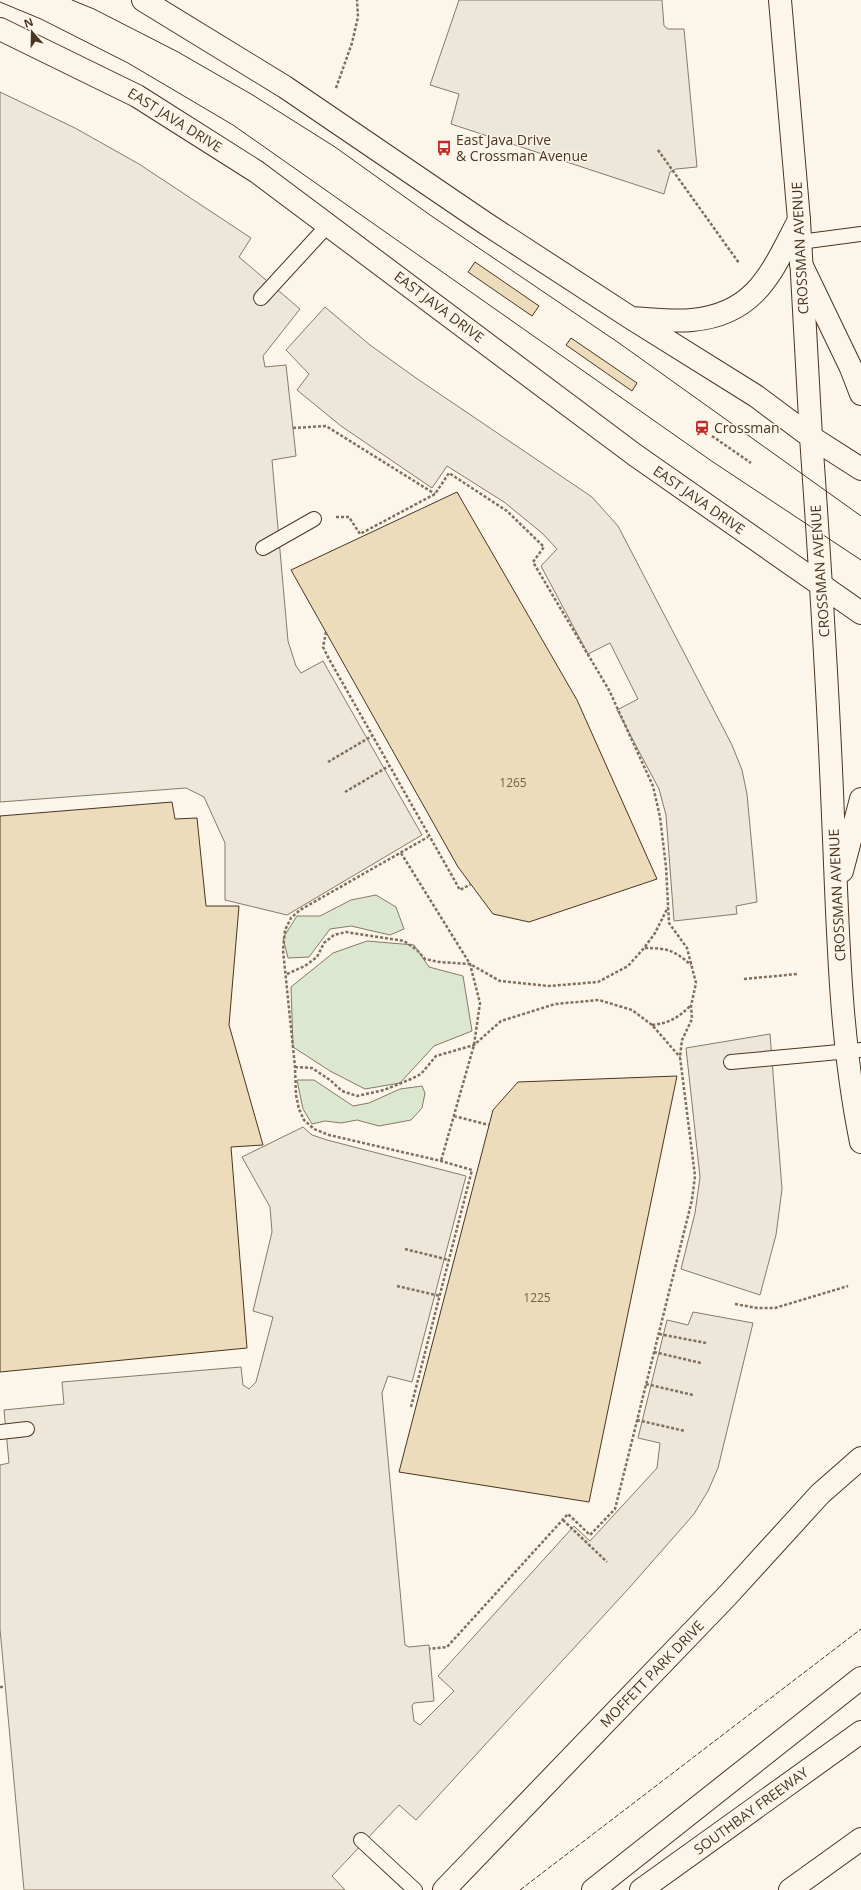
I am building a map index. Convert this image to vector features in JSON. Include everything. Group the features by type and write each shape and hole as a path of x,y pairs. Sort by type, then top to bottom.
{"main road":[{"path":"143,0 285,87 485,224 756,396 811,437 861,469"},
{"name":"CROSSMAN AVENUE","path":"780,0 799,220 811,437 822,585 836,893 854,1050 861,1142"},
{"name":"EAST JAVA DRIVE","path":"0,29 137,96 257,172 635,455 861,613"},
{"path":"631,318 692,320 729,312 752,297 768,278 799,220"},
{"path":"801,264 851,368 861,394"},
{"path":"836,893 861,799"},
{"name":"MOFFETT PARK DRIVE","path":"444,1890 728,1596 820,1494 861,1458"},
{"path":"593,1890 861,1678"},
{"name":"SOUTHBAY FREEWAY","path":"641,1890 861,1732"},
{"path":"790,1890 861,1839"}],"lane":[{"path":"261,298 328,225"},
{"path":"800,242 861,234"},
{"path":"263,548 314,519"},
{"path":"732,1062 854,1050"},
{"path":"0,1432 27,1429"},
{"path":"361,1840 415,1890"}],"path":[{"path":"335,90 352,43 358,17 356,0"},
{"path":"658,150 738,263"},
{"path":"293,428 326,426 435,494"},
{"path":"712,436 751,463"},
{"path":"314,519 349,517 360,534 435,494 448,473 507,511 544,547 533,562 609,690 653,786 660,817 666,867 669,922 687,948 696,983 691,1006 692,1019 682,1040 680,1058 695,1176 692,1200 615,1509 590,1534 568,1514 447,1647 429,1649"},
{"path":"326,632 323,647 428,837 460,890 471,884"},
{"path":"328,762 372,736"},
{"path":"345,792 389,766"},
{"path":"411,1407 472,1170 441,1161 329,1135 314,1129 304,1120 299,1110 296,1095 287,974 283,950 285,930 291,918 300,910 428,837"},
{"path":"401,853 470,964 480,1003 474,1045 441,1161"},
{"path":"287,974 305,966 317,957 324,944 334,935 346,932 404,941 417,950 426,959 432,961 470,964 500,981 556,986 598,982 628,966 644,948 655,932 668,907"},
{"path":"644,948 665,948 680,956 691,965"},
{"path":"744,979 796,974"},
{"path":"295,1067 312,1068 330,1080 342,1091 357,1096 384,1090 421,1074 436,1056 474,1045 501,1021 554,1004 599,1000 632,1010 652,1025 680,1058"},
{"path":"652,1025 667,1023 680,1016 691,1006"},
{"path":"454,1116 489,1125"},
{"path":"405,1249 449,1260"},
{"path":"397,1286 440,1296"},
{"path":"735,1304 757,1308 776,1308 848,1286"},
{"path":"659,1334 706,1343"},
{"path":"654,1352 701,1363"},
{"path":"646,1384 693,1395"},
{"path":"637,1420 685,1431"},
{"path":"563,1520 607,1562"},
{"path":"0,1687 5,1687"}],"green space":[{"path":"376,895 396,907 404,929 390,935 351,926 330,929 309,957 288,958 283,938 297,916 320,916 351,900"},
{"path":"367,941 414,945 429,967 463,976 472,1031 434,1046 400,1083 365,1089 330,1071 293,1047 291,987 333,953"},
{"path":"297,1080 314,1080 353,1106 369,1103 400,1089 422,1086 425,1093 422,1108 411,1120 379,1126 357,1120 341,1123 325,1121 312,1124 303,1109"}],"shaded area":[{"path":"459,0 662,0 664,26 668,29 684,29 697,167 676,169 670,172 664,194 451,124 459,94 430,85"},
{"path":"0,92 75,128 139,164 251,238 239,257 300,309 263,356 265,367 286,365 296,456 272,460 288,641 296,666 301,673 323,661 422,835 287,915 225,900 225,843 204,797 186,788 0,802"},
{"path":"325,307 370,345 416,378 592,497 618,526 732,745 742,770 747,794 757,902 736,906 737,914 674,921 666,815 659,789 617,710 638,699 610,643 588,654 541,566 557,549 542,533 504,502 447,466 432,488 341,426 297,390 309,374 286,350"},
{"path":"770,1034 782,1189 776,1235 760,1295 681,1269 695,1213 700,1177 686,1048"},
{"path":"303,1127 312,1135 327,1140 466,1176 412,1382 388,1376 382,1393 405,1645 409,1647 429,1645 434,1701 414,1703 412,1706 414,1721 420,1725 454,1691 438,1676 574,1526 590,1541 657,1468 660,1443 638,1438 667,1320 688,1325 693,1312 753,1323 718,1468 708,1491 694,1514 630,1587 416,1820 399,1805 332,1876 345,1890 24,1890 0,1629 0,1465 9,1463 4,1410 64,1404 62,1382 241,1367 243,1385 249,1389 256,1382 273,1317 253,1311 272,1232 270,1207 242,1157"}],"building":[{"path":"475,262 539,306 532,316 468,272"},
{"path":"571,338 637,383 632,391 566,345"},
{"path":"457,492 577,700 657,879 529,922 493,914 458,867 291,570"},
{"path":"172,802 175,819 197,818 206,906 239,906 229,1025 263,1145 231,1147 247,1348 0,1372 0,816"},
{"path":"677,1076 589,1502 399,1472 493,1110 518,1082"}],"tram line":[{"path":"72,0 94,9 178,52 251,94 335,147 430,215 619,343 861,516"},
{"path":"0,2 41,19 128,63 233,125 713,462 861,560"}],"fence":[{"path":"520,1890 861,1629"}],"place":[{"name":"East Java Drive & Crossman Avenue","path":"444,148"},
{"name":"Crossman","path":"702,428"}]}
